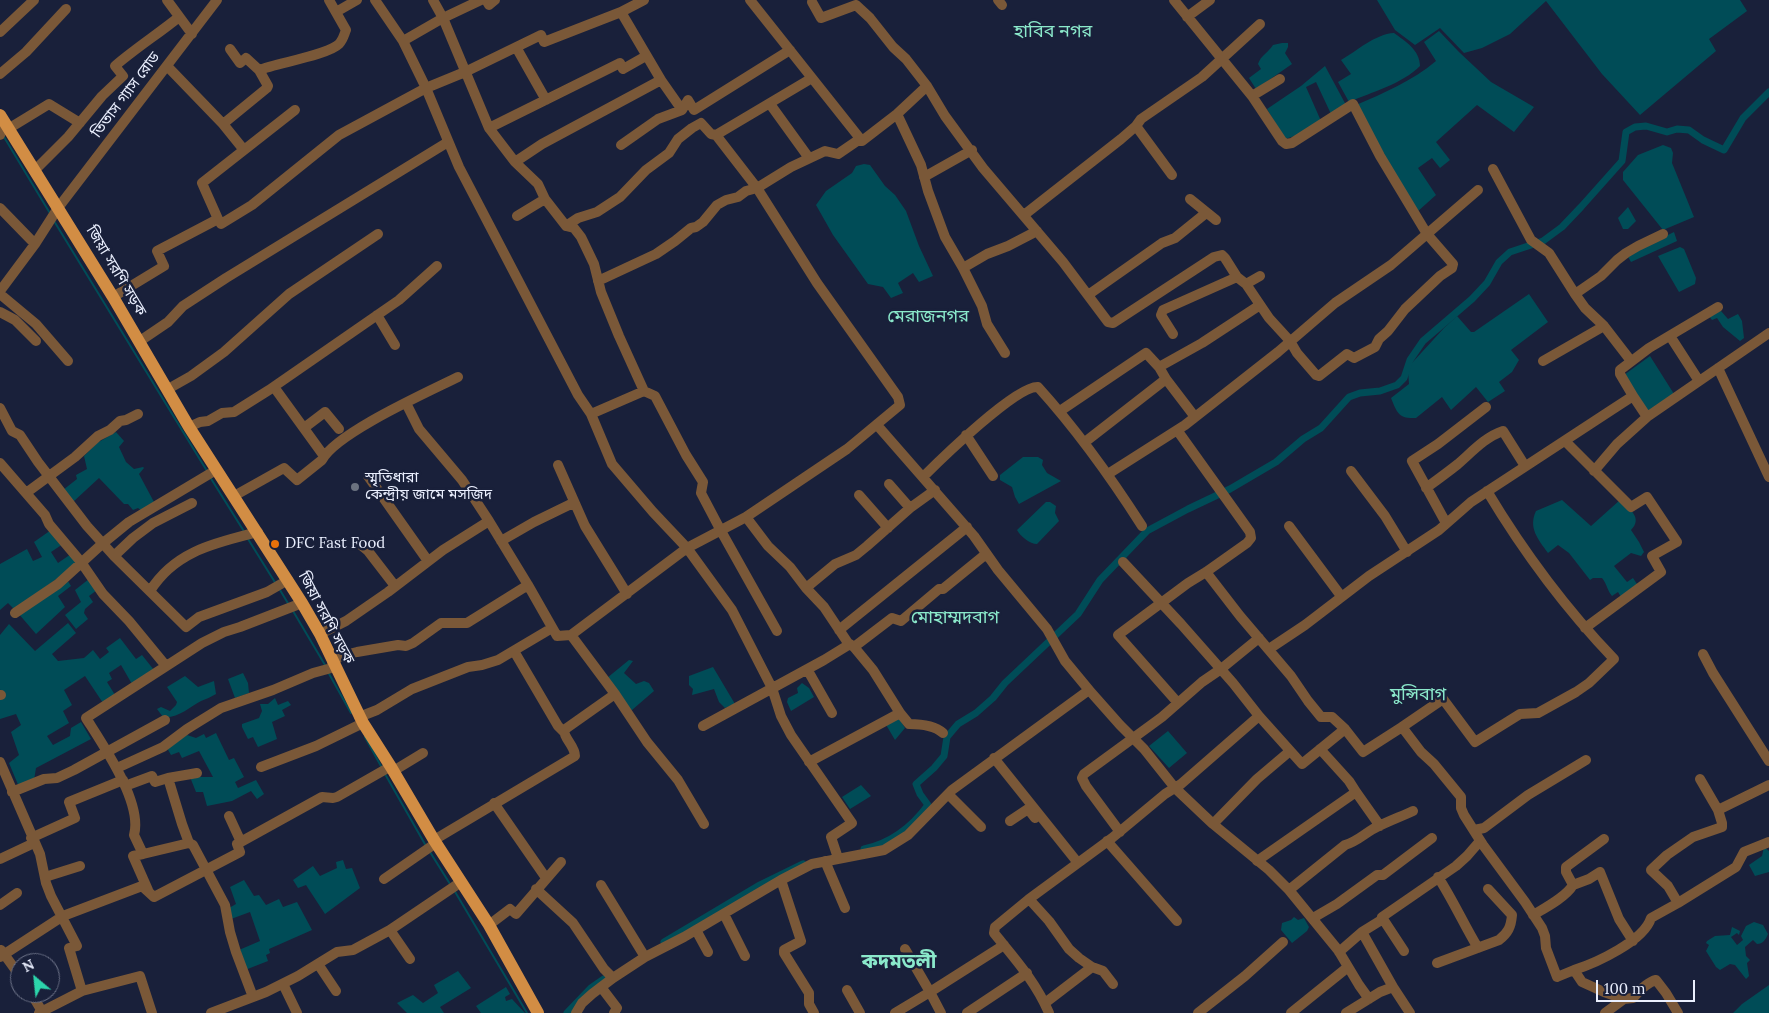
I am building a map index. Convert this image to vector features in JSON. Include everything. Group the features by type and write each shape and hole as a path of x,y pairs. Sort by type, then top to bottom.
{"main road":[{"name":"জিয়া সরণি সড়ক","path":"3,125 35,170 54,215 113,297 189,427 302,603 320,634 361,720 435,842 489,925 538,1013"}],"street":[{"path":"0,32 34,0"},
{"path":"167,0 192,34"},
{"name":"তিতাস গ্যাস রোড","path":"0,293 54,215 217,0"},
{"path":"259,70 311,56 338,46 346,30 329,0"},
{"path":"336,12 357,0"},
{"path":"375,0 403,41 426,88 448,142 476,202 578,395 591,414 612,464 687,548 732,610 742,633 772,688 781,716 809,762 852,823 831,837 837,858"},
{"path":"433,0 443,18 489,128 515,162 538,184 545,199 566,226 574,228 581,237 594,264 601,292 644,391 655,396 686,455 703,482 701,493 777,631"},
{"path":"403,41 443,18 481,0"},
{"path":"486,0 489,5 495,0"},
{"path":"295,110 202,184 221,224 252,205 338,134 426,88 465,72 541,35 544,42 621,12 644,0"},
{"path":"750,0 862,141"},
{"path":"812,2 821,18 856,5 870,18 927,86 945,116 972,150 983,168 1037,231 1108,322 1113,323 1214,257 1222,255 1237,277 1246,284 1260,305 1290,341 1297,353 1317,376 1321,375 1348,354 1354,358 1375,346 1379,338 1388,331 1405,309 1440,276 1452,268 1453,264 1427,234 1380,156 1353,104 1292,143 1286,144 1282,141 1252,96 1174,0"},
{"path":"1187,17 1210,0"},
{"path":"0,74 26,52 66,9"},
{"path":"621,12 646,56 682,110"},
{"path":"35,170 68,137 102,96 123,76 115,66 141,44 180,17"},
{"path":"1024,215 1136,126 1141,119 1202,77 1260,24"},
{"path":"516,47 546,100"},
{"path":"223,124 268,86 259,70 246,58 240,63 230,49"},
{"path":"694,110 790,50"},
{"path":"489,128 620,63 624,69 646,56"},
{"path":"167,66 223,124 244,150"},
{"path":"716,135 812,78"},
{"path":"1252,96 1280,78"},
{"path":"515,162 542,144 661,80"},
{"path":"598,281 656,254 691,228 703,222 717,206 726,200 738,197 746,191 757,188 791,167 825,151 838,154 857,141 862,141 897,114 927,86"},
{"path":"406,403 419,429 462,480 489,521 557,636 571,635 687,548 746,517 847,450 900,405 898,396 817,283 757,188 716,135 711,134 701,123 688,100 682,110 658,119 621,145"},
{"path":"3,125 50,104 80,123"},
{"path":"770,104 809,158"},
{"path":"897,114 921,165 928,191 945,237 982,306 987,324 1005,354"},
{"path":"566,226 578,218 598,212 620,197 646,170 669,153 678,138 701,123"},
{"path":"1136,126 1172,174"},
{"path":"140,342 168,322 183,306 226,278 448,142"},
{"path":"924,177 972,150"},
{"path":"1494,169 1531,240 1544,248 1585,308 1604,326 1630,361"},
{"path":"1108,474 1195,417 1335,303 1391,266 1478,190"},
{"path":"517,216 545,199"},
{"path":"1190,199 1216,220"},
{"path":"0,208 35,244"},
{"path":"1088,295 1162,243 1175,238 1206,213"},
{"path":"113,297 164,266 157,252 218,219"},
{"path":"963,268 987,254 1008,246 1037,231"},
{"path":"168,389 191,376 224,352 289,294 378,234"},
{"path":"1575,294 1602,276 1626,253 1663,234"},
{"path":"189,427 208,421 222,413 234,412 274,387 377,315 412,289 437,266"},
{"path":"1246,284 1260,276"},
{"path":"1173,334 1161,315 1163,310 1237,277"},
{"path":"0,293 36,324 68,361"},
{"path":"1159,367 1260,305"},
{"path":"1647,417 1620,374 1620,370 1630,361 1718,307"},
{"path":"0,312 15,320 36,341"},
{"path":"377,315 395,346"},
{"path":"1543,361 1604,326"},
{"path":"1594,471 1617,444 1647,417 1769,332"},
{"path":"1670,336 1699,382"},
{"path":"1060,411 1146,352 1195,417"},
{"path":"1718,368 1769,477"},
{"path":"234,496 284,468 297,480 358,429 458,377"},
{"path":"1085,442 1166,379"},
{"path":"923,477 966,435 1025,390 1032,386 1038,387 1085,442 1142,526"},
{"path":"274,387 324,456"},
{"path":"591,414 644,391"},
{"path":"1269,649 1305,625 1341,596 1406,552 1487,491 1633,396"},
{"path":"1446,523 1412,461 1438,444 1486,407"},
{"path":"0,408 12,430 20,435 68,503 102,544 186,627 199,617 268,592 288,580"},
{"path":"304,428 325,412 339,429"},
{"path":"26,493 75,458 98,436 110,430 120,421 138,414"},
{"path":"876,425 967,527 986,554 1047,629 1065,661 1089,690 1134,739 1175,788 1289,890 1339,952 1369,999"},
{"path":"1177,430 1250,532 1251,538 1247,543 1188,583 1118,635 1178,703"},
{"path":"1426,488 1457,465 1479,444 1503,431 1525,466"},
{"path":"966,435 993,476"},
{"path":"1565,441 1631,507 1647,497 1677,542 1652,556 1661,572 1585,628"},
{"path":"558,465 574,503 605,560 627,594"},
{"path":"1,466 45,515 54,532 81,562 102,594 129,621 166,666"},
{"path":"15,613 58,584 102,544 135,518 216,470"},
{"path":"1351,471 1385,516 1406,552"},
{"path":"368,476 428,561"},
{"path":"889,484 910,508"},
{"path":"806,588 836,564 856,554 910,508 935,490"},
{"path":"1206,572 1269,649 1321,717 1332,717 1364,752 1443,699 1475,742 1520,714 1538,712 1589,683 1614,659 1585,628 1523,548 1487,491"},
{"path":"859,495 888,528"},
{"path":"114,556 153,523 192,502"},
{"path":"501,541 534,522 574,503"},
{"path":"746,517 768,546 824,606 839,630 873,670 909,724 930,726 939,729 943,733"},
{"path":"320,634 346,621 428,561 489,521"},
{"path":"1289,526 1341,596"},
{"path":"839,630 967,527"},
{"path":"150,591 158,578 181,558 216,543 258,532"},
{"path":"362,546 395,586"},
{"path":"703,726 852,646 892,618 901,621 939,589 942,589 986,554"},
{"path":"1123,562 1181,624 1233,683 1258,716 1302,764 1345,729"},
{"path":"117,768 163,747 220,708 273,690 334,664 341,656 398,645 406,646 441,623 467,623 528,585"},
{"path":"143,854 134,834 136,827 134,813 124,783 117,768 86,718 202,643 224,632 302,603"},
{"path":"261,767 316,746 412,689 468,667 498,660 552,628"},
{"path":"571,635 615,694 647,742 678,780 704,824"},
{"path":"1120,832 1094,799 1082,778 1084,774 1126,742 1134,739 1202,682 1259,638"},
{"path":"384,879 494,803 574,756 574,751 564,732 558,726 514,651"},
{"path":"1704,654 1713,673 1769,761"},
{"path":"807,669 832,713"},
{"path":"576,1013 582,1003 601,987 645,957 696,930 781,880 812,864 884,850 908,835 948,794 994,758 1089,690"},
{"path":"564,732 615,694"},
{"path":"809,762 900,713"},
{"path":"1092,967 1047,1008 1027,973 993,930 1029,899 1120,832 1165,794 1175,788 1212,758 1258,716"},
{"path":"12,792 44,778 57,778 108,753 165,720"},
{"path":"1402,727 1421,752 1434,764 1461,797 1461,808 1480,841 1534,915 1545,936 1546,948 1557,977 1615,952 1633,941 1649,923 1651,918 1736,866 1744,852 1769,842"},
{"path":"1320,749 1349,781 1380,826"},
{"path":"1213,824 1257,779 1290,751"},
{"path":"10,964 1,953 63,916 142,886 154,897 240,852 237,844 322,796 336,797 391,768 395,770 423,753"},
{"path":"994,758 1075,865"},
{"path":"1474,830 1484,828 1536,790 1586,760"},
{"path":"1,769 40,854 51,896 77,946 69,948 82,991"},
{"path":"0,859 75,818 69,802 124,783 152,776 155,782 197,773"},
{"path":"168,778 189,843 195,849 225,905 232,939 253,997"},
{"path":"1678,903 1668,886 1651,870 1667,855 1693,837 1722,827 1718,810 1700,779"},
{"path":"1718,810 1769,785"},
{"path":"1257,861 1356,792"},
{"path":"948,794 981,827"},
{"path":"494,803 546,878"},
{"path":"1010,821 1028,810 1075,865"},
{"path":"1289,890 1345,845 1353,843 1380,826 1413,810"},
{"path":"229,816 241,842"},
{"path":"1313,918 1337,904 1377,875 1383,875 1432,838"},
{"path":"1573,885 1566,872 1566,867 1604,839"},
{"path":"1107,841 1177,921"},
{"path":"1339,952 1362,932 1383,919 1382,916 1467,856 1480,841"},
{"path":"148,891 133,856 189,843"},
{"path":"825,861 844,908"},
{"path":"489,925 510,909 516,914 561,862"},
{"path":"45,877 80,866"},
{"path":"1534,915 1549,906 1573,885 1589,879 1600,872 1619,919 1633,941"},
{"path":"1438,877 1478,948"},
{"path":"781,880 801,941 784,950 784,953 809,993 809,1004 814,1013"},
{"path":"211,1013 235,1009 253,997 283,984 337,952 353,950 390,930 461,882"},
{"path":"601,886 645,957"},
{"path":"536,889 573,923 613,978"},
{"path":"1437,963 1499,940 1506,935 1510,928 1512,915 1488,889"},
{"path":"0,904 17,893"},
{"path":"1029,899 1069,949 1092,967 1103,972 1113,984"},
{"path":"724,914 745,956"},
{"path":"1383,919 1404,951"},
{"path":"390,930 410,959"},
{"path":"696,930 708,952"},
{"path":"1362,932 1410,1013"},
{"path":"1198,1013 1245,976 1283,942"},
{"path":"895,1013 1004,945"},
{"path":"905,949 940,1013"},
{"path":"318,964 336,991"},
{"path":"1291,1013 1348,967"},
{"path":"1574,970 1582,982 1624,999 1633,998 1640,990 1653,980 1656,980 1678,1013"},
{"path":"967,1013 1027,973"},
{"path":"41,1012 82,991 140,976 152,1013"},
{"path":"283,984 297,1013"},
{"path":"601,987 617,1008 614,1013"},
{"path":"1346,1013 1393,987"},
{"path":"847,990 860,1013"},
{"path":"1606,1013 1624,999"}],"shaded area":[{"path":"1377,0 1740,0 1747,11 1709,39 1716,51 1640,115 1602,74 1546,1 1510,34 1482,48 1464,53 1440,28 1415,45 1395,30"},
{"path":"1439,31 1491,82 1534,107 1514,132 1477,105 1436,142 1450,160 1440,168 1432,158 1418,168 1436,195 1417,212 1356,105 1408,81 1436,61 1424,42"},
{"path":"1394,33 1415,51 1420,66 1396,83 1349,102 1338,82 1351,74 1341,60 1380,36"},
{"path":"1288,43 1285,53 1292,64 1256,89 1249,78 1261,69 1258,64 1259,61 1273,45"},
{"path":"1325,66 1346,105 1331,114 1316,82 1306,87 1321,121 1298,135 1285,139 1267,109 1301,86"},
{"path":"1663,145 1671,148 1673,153 1672,163 1694,217 1663,230 1623,180 1623,172 1638,155"},
{"path":"870,165 906,211 933,276 919,282 913,273 898,283 903,293 891,298 883,287 868,284 833,235 816,205 826,191 852,173 856,166"},
{"path":"1628,207 1636,221 1628,229 1623,229 1618,218"},
{"path":"1674,232 1677,241 1631,262 1627,255"},
{"path":"1680,247 1684,249 1696,278 1695,284 1679,292 1658,256"},
{"path":"1529,294 1548,322 1511,350 1519,360 1512,372 1499,382 1505,391 1488,402 1476,387 1451,410 1442,397 1416,418 1399,414 1391,398 1409,384 1408,370 1411,364 1457,316 1471,332 1474,332"},
{"path":"1721,311 1728,319 1738,314 1742,321 1744,338 1740,341 1723,327 1717,318 1712,320 1709,316"},
{"path":"1650,356 1674,394 1648,413 1624,375"},
{"path":"116,432 124,441 119,447 126,462 134,469 144,468 139,474 154,502 142,511 138,508 133,510 128,504 124,504 99,478 73,502 63,490 77,479 76,475 87,469 84,456 97,443"},
{"path":"1023,457 1038,457 1043,460 1042,465 1047,473 1061,481 1019,504 1012,487 1000,480 1000,475"},
{"path":"1562,500 1591,526 1620,500 1634,514 1636,522 1631,530 1644,552 1641,556 1631,553 1614,566 1627,582 1633,578 1637,584 1621,597 1618,592 1612,596 1602,578 1590,580 1569,553 1558,545 1548,553 1538,538 1533,523 1536,511"},
{"path":"1046,502 1056,506 1055,513 1059,521 1037,544 1034,544 1020,535 1017,530"},
{"path":"51,530 63,544 51,552 58,563 71,554 79,562 15,610 8,603 0,610 0,564 27,549 33,561 42,557 34,542"},
{"path":"66,578 71,586 58,596 65,607 36,634 18,613"},
{"path":"89,579 97,590 89,596 93,602 85,609 84,613 88,619 76,629 65,615 81,602 75,590"},
{"path":"68,623 76,633 52,654 58,661 84,658 93,650 100,659 109,652 106,648 120,638 136,659 142,655 154,670 132,684 121,665 109,673 112,679 107,682 115,695 103,703 85,676 64,690 72,705 63,711 69,723 47,736 53,745 70,736 71,728 81,722 91,739 36,768 34,780 19,787 9,763 19,755 11,732 21,725 16,714 0,719 0,698 2,697 0,689 0,635 9,624 35,651"},
{"path":"629,660 633,661 624,673 636,684 644,681 649,683 654,691 632,710 627,709 607,678"},
{"path":"713,667 735,704 725,708 719,702 714,689 692,695 693,689 689,685 689,676"},
{"path":"243,673 248,683 249,693 235,698 228,679"},
{"path":"185,676 198,687 214,681 216,694 178,714 163,717 157,709 161,707 170,711 177,702 167,687"},
{"path":"802,683 809,688 814,697 791,711 787,702 788,698 798,693 797,688"},
{"path":"275,698 278,705 288,701 291,705 282,710 285,716 272,722 277,739 258,747 253,737 248,739 242,724 259,718 262,711 260,704 268,704"},
{"path":"897,715 905,728 895,740 885,723"},
{"path":"1168,731 1187,753 1169,768 1149,746"},
{"path":"216,733 229,760 234,758 244,777 235,782 238,788 256,780 264,794 257,799 251,791 232,801 207,806 203,792 196,792 190,777 213,777 199,751 182,758 179,752 171,755 167,748 187,735 196,738 204,734 206,738"},
{"path":"861,785 871,796 850,809 842,797"},
{"path":"1764,847 1769,851 1769,872 1755,876 1749,865 1762,856"},
{"path":"343,860 346,869 352,868 360,888 325,914 306,885 298,888 293,880 313,866 320,876 337,868 336,862"},
{"path":"244,880 254,896 259,895 266,905 279,899 283,907 297,902 312,930 269,949 270,953 266,955 268,961 245,970 239,950 260,941 250,912 231,919 229,908 236,904 230,887"},
{"path":"1294,917 1298,920 1304,918 1309,927 1307,931 1292,943 1281,930 1282,923"},
{"path":"1754,922 1763,925 1768,934 1761,943 1757,944 1753,940 1745,947 1746,956 1750,960 1747,963 1749,976 1746,979 1735,965 1730,964 1720,970 1716,967 1706,951 1709,945 1706,943 1707,941 1715,936 1730,935 1732,927 1740,931 1739,935 1737,933 1731,937 1737,945 1743,940 1741,936 1746,926"},
{"path":"458,971 471,988 440,1007 444,1013 407,1013 397,1003 413,995 423,1003 438,993 434,985"},
{"path":"1769,985 1769,1013 1733,1013 1742,1004"},
{"path":"506,987 510,994 505,997 506,1001 512,999 525,1013 481,1013 476,1006"}],"waterway":[{"path":"864,849 892,838 908,827 922,813 928,805 916,784 944,756 947,737 958,724 976,713 993,698 1005,683 1078,614 1100,580 1147,531 1230,489 1276,462 1303,439 1321,428 1349,397 1360,393 1380,391 1397,385 1404,378 1410,360 1423,341 1472,299 1487,283 1499,262 1510,252 1543,241 1562,227 1581,207 1622,161 1626,132 1635,127 1646,126 1667,132 1677,129 1689,130 1703,140 1724,150 1743,118 1769,92"},
{"path":"4,137 51,215"},
{"path":"54,221 207,471"},
{"path":"210,477 245,533"},
{"path":"248,539 276,584"},
{"path":"280,590 289,605"},
{"path":"293,611 325,665"},
{"path":"328,672 351,713"},
{"path":"365,737 382,768"},
{"path":"385,774 426,846"},
{"path":"430,852 450,884"},
{"path":"664,942 758,886 803,864"},
{"path":"454,890 527,1013"},
{"path":"567,1013 591,988 604,979"}],"place":[{"name":"স্মৃতিধারা কেন্দ্রীয় জামে মসজিদ","path":"355,487"},
{"name":"DFC Fast Food","path":"275,544"}],"district":[{"name":"হাবিব নগর","path":"1053,32"},
{"name":"মেরাজনগর","path":"928,317"},
{"name":"মোহাম্মদবাগ","path":"955,618"},
{"name":"মুন্সিবাগ","path":"1418,695"},
{"name":"কদমতলী","path":"899,962"}]}
